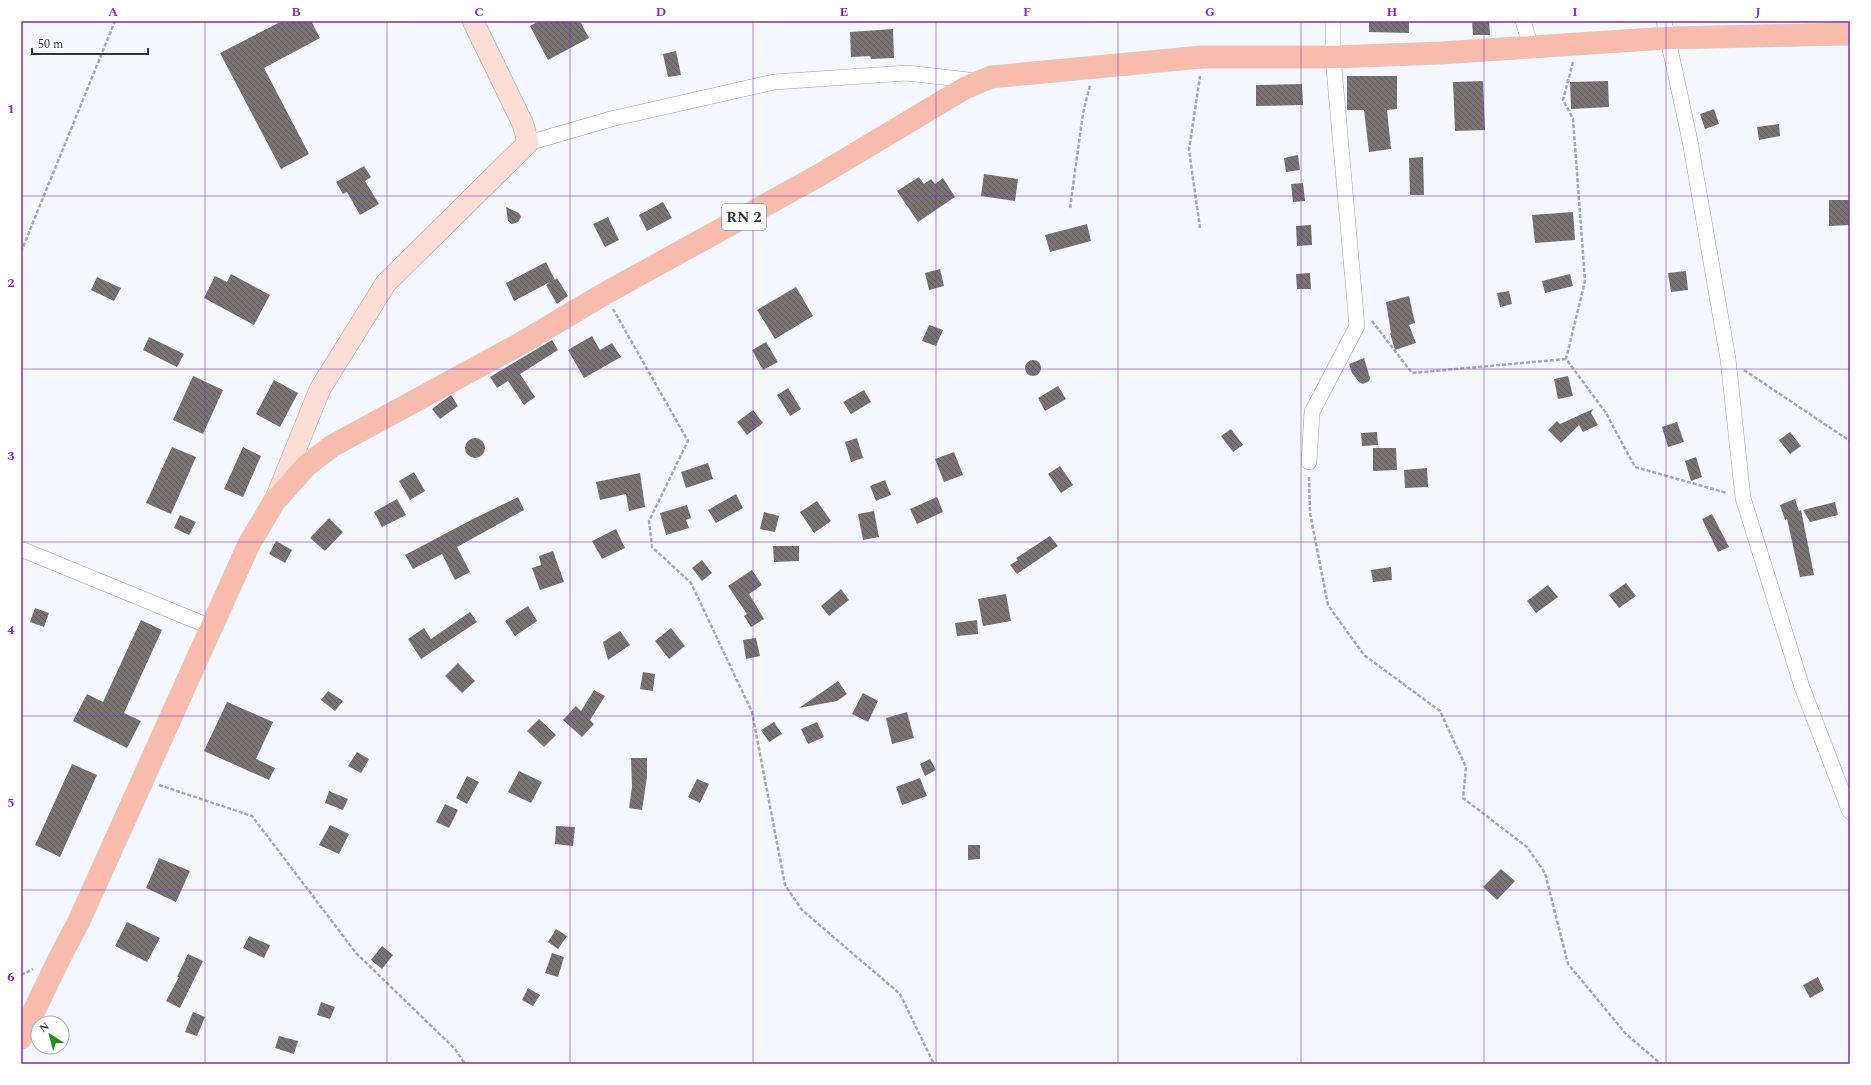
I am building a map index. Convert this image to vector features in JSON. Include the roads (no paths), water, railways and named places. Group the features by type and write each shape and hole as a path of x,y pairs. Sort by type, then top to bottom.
{"main road":[{"name":"RN 2","path":"21,1038 79,921 249,544 274,502 306,466 332,446 520,344 604,294 818,176 977,81 991,77 1202,58 1334,57 1578,44 1666,30 1850,34"}],"street":[{"path":"473,21 523,124 528,143"},
{"path":"1309,462 1312,412 1357,326 1334,57 1333,21"},
{"path":"1523,21 1531,47"},
{"path":"1666,30 1690,142 1728,359 1743,498 1802,688 1850,812"},
{"path":"274,502 320,389 386,283 528,143 611,119 774,82 907,73 977,81"},
{"path":"21,549 211,627"}]}
